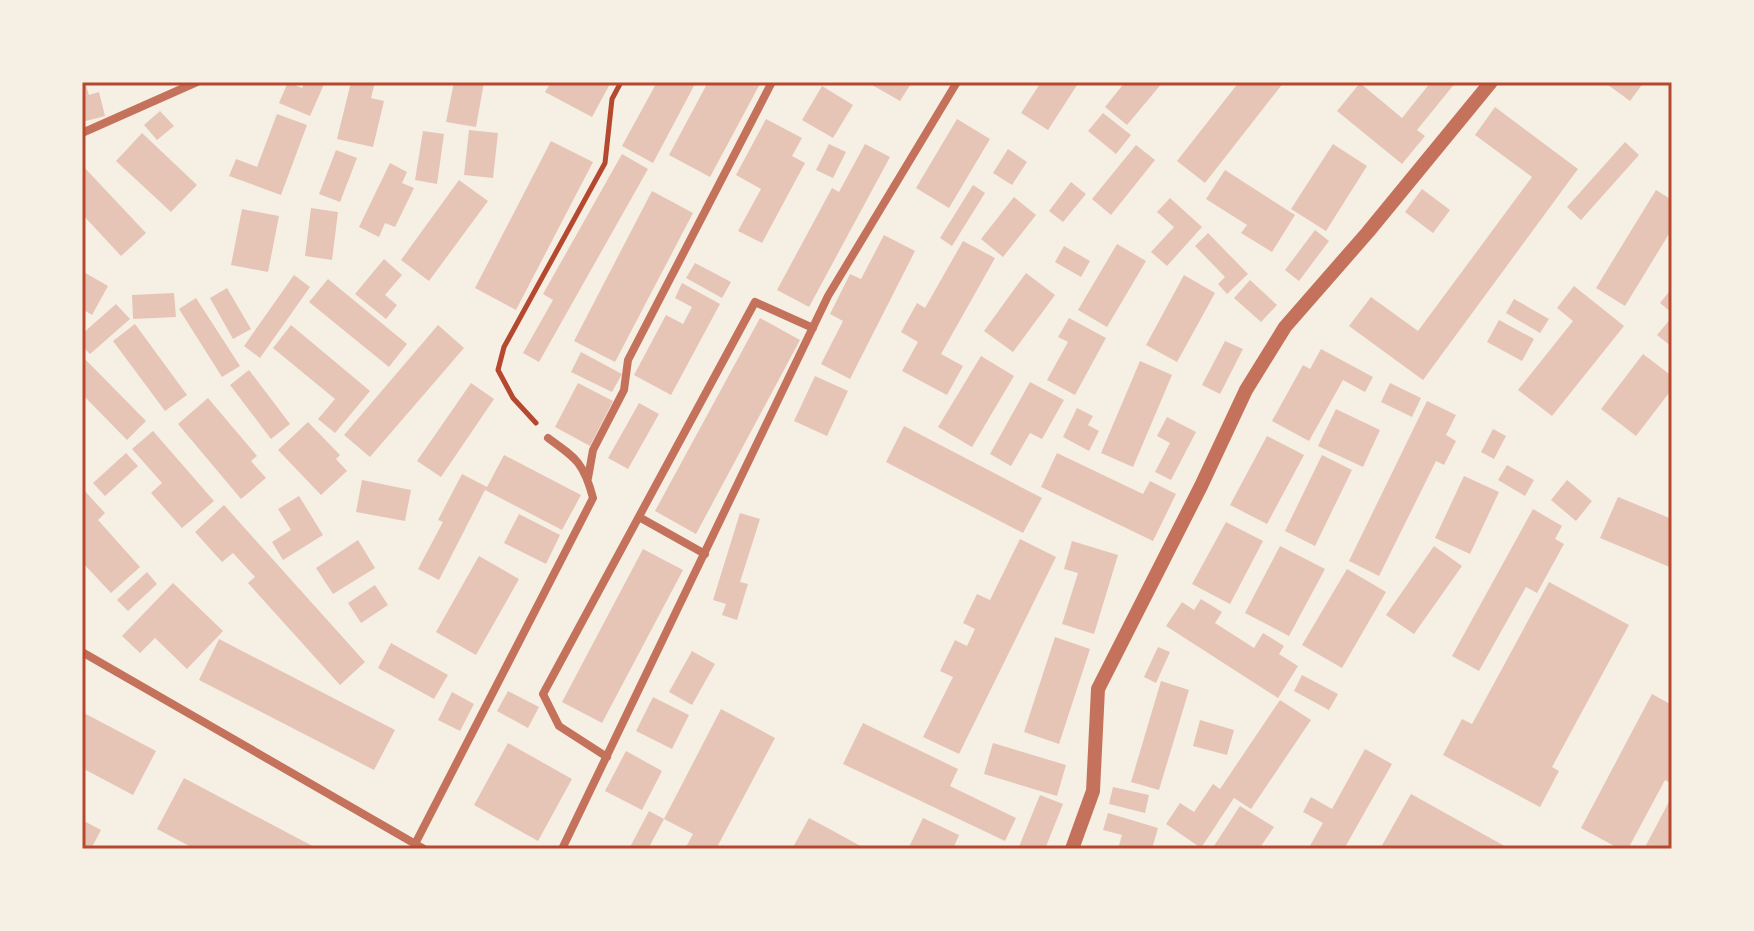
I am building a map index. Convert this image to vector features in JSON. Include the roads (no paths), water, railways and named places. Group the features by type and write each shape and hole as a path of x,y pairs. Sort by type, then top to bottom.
{"street":[{"path":"82,133 197,82"},
{"path":"588,479 593,450 624,390 628,360 772,82"},
{"path":"562,849 828,296 957,82"},
{"path":"1072,849 1093,791 1098,689 1246,390 1285,327 1491,82"},
{"path":"607,757 559,726 543,694 755,302 813,328"},
{"path":"82,652 420,847 593,498 588,479 577,458 548,438"},
{"path":"639,517 705,554"}]}
